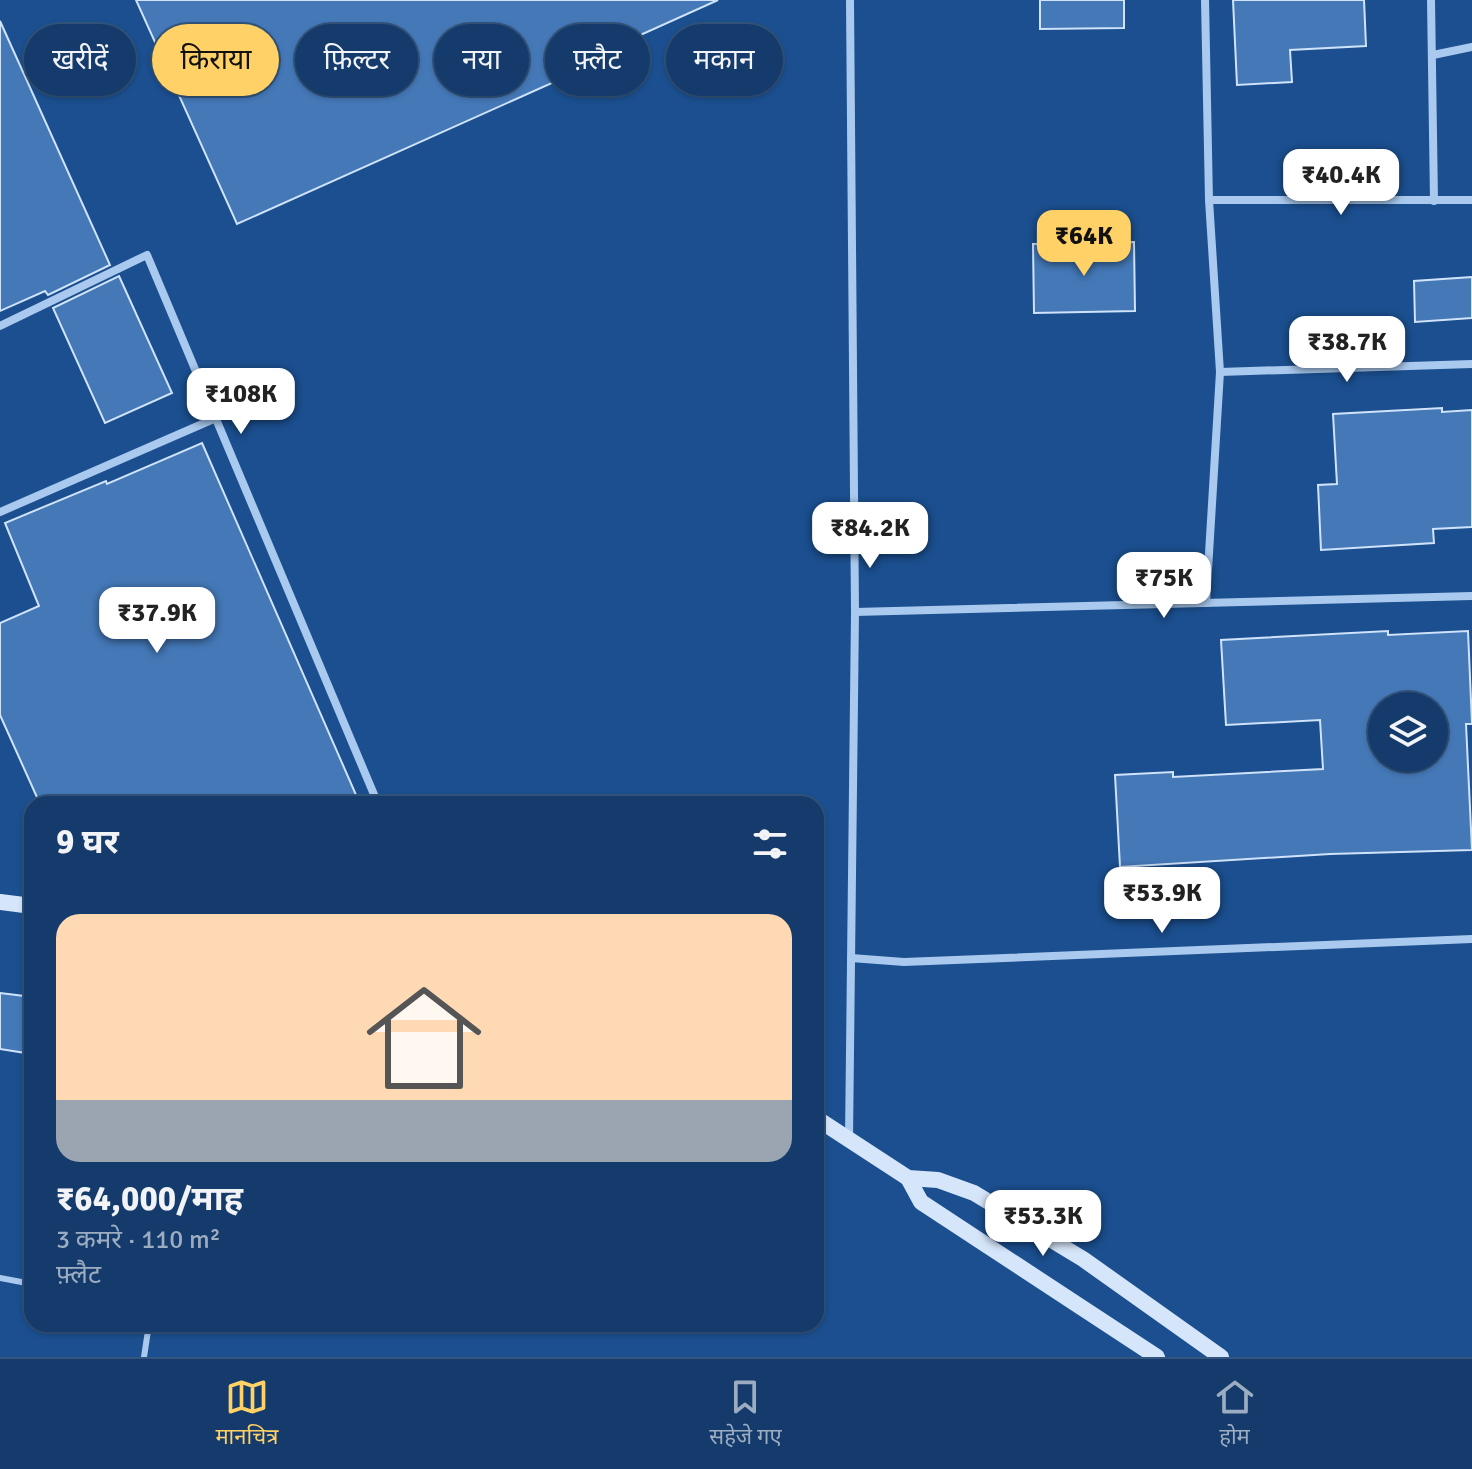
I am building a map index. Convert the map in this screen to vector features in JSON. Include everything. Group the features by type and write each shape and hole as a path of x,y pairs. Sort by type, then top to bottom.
{"street":[{"path":"848,1140 855,612 850,0"},
{"path":"1205,0 1209,200 1220,372 1206,603"},
{"path":"1431,0 1434,201"},
{"path":"1433,55 1472,47"},
{"path":"1209,200 1472,200"},
{"path":"0,326 147,255 375,796"},
{"path":"1220,372 1472,364"},
{"path":"0,512 216,418"},
{"path":"855,612 1472,596"},
{"path":"0,902 24,905"},
{"path":"851,958 904,962 1472,939"},
{"path":"824,1124 908,1178 938,1180 974,1193 1083,1259 1221,1357"},
{"path":"908,1178 921,1202 1157,1357"}],"lane":[{"path":"0,1278 24,1282"},
{"path":"144,1357 148,1332"}],"building":[{"path":"136,0 718,0 650,31 650,24 545,24 545,86 529,93 529,24 434,24 434,96 523,96 237,224 179,96 279,96 279,24 152,24 152,35"},
{"path":"1040,0 1124,0 1124,28 1040,29"},
{"path":"1233,0 1364,0 1366,46 1290,50 1292,82 1237,85"},
{"path":"0,21 24,74 24,96 34,96 110,265 48,295 45,291 0,311"},
{"path":"1134,242 1135,311 1034,313 1033,244"},
{"path":"119,276 172,393 105,423 53,308"},
{"path":"1472,277 1472,318 1415,322 1414,281"},
{"path":"1442,408 1442,412 1472,410 1472,527 1433,529 1434,543 1321,550 1318,485 1337,484 1333,414"},
{"path":"202,443 356,796 36,796 0,715 0,623 39,606 5,523 106,481 107,484"},
{"path":"1388,631 1388,635 1468,631 1472,724 1466,724 1472,850 1330,854 1120,867 1115,775 1173,772 1173,777 1323,769 1320,720 1226,725 1221,640"},
{"path":"0,993 24,996 24,1053 0,1049"}]}
